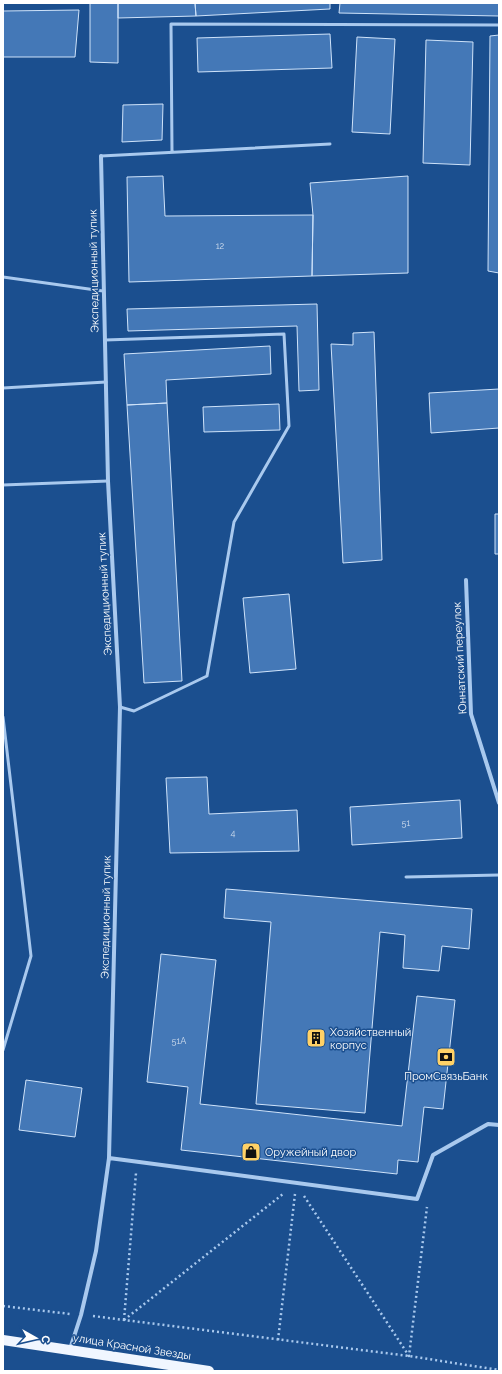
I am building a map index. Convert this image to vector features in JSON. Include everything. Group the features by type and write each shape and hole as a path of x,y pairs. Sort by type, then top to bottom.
{"main road":[{"name":"улица Красной Звезды","path":"3,1340 209,1371"}],"street":[{"name":"Экспедиционный тупик","path":"69,1349 81,1315 96,1251 109,1158 120,707 108,481 101,156"},
{"name":"Юннатский переулок","path":"466,580 471,714 499,803"},
{"path":"109,1158 417,1199 433,1155 488,1124 499,1125"}],"lane":[{"path":"172,152 171,24 499,25"},
{"path":"101,156 330,144"},
{"path":"3,277 103,292"},
{"path":"104,340 284,334 289,426 234,522 207,676 134,711 120,707"},
{"path":"3,388 106,382"},
{"path":"3,485 108,481"},
{"path":"3,716 31,956 3,1050"},
{"path":"406,878 499,875"}],"path":[{"path":"124,1320 137,1161"},
{"path":"124,1320 296,1184"},
{"path":"278,1340 296,1184"},
{"path":"296,1184 409,1356"},
{"path":"409,1356 428,1201"},
{"path":"3,1306 409,1356 499,1370"}],"building":[{"path":"90,3 118,3 118,63 90,62"},
{"path":"118,3 195,3 196,16 118,18"},
{"path":"195,3 330,3 330,9 196,16"},
{"path":"340,3 499,3 499,16 339,13"},
{"path":"79,10 75,57 3,57 3,11"},
{"path":"330,34 332,68 198,72 197,38"},
{"path":"499,35 499,273 488,271 490,36"},
{"path":"357,37 395,39 390,134 352,132"},
{"path":"426,40 473,42 470,165 423,163"},
{"path":"163,104 162,140 122,142 123,105"},
{"path":"163,176 165,216 313,215 312,276 129,282 127,177"},
{"path":"408,176 408,273 312,276 313,215 310,183"},
{"path":"317,304 319,390 299,391 297,326 128,331 127,309"},
{"path":"374,332 382,560 343,563 331,344 353,345 353,333"},
{"path":"270,346 271,374 166,380 167,403 127,405 124,354"},
{"path":"499,389 499,428 431,433 429,393"},
{"path":"167,403 182,681 144,683 127,405"},
{"path":"279,404 280,430 204,432 203,407"},
{"path":"495,514 499,514 499,554 495,554"},
{"path":"289,594 296,669 250,673 243,598"},
{"path":"207,777 209,814 297,810 299,851 170,853 166,778"},
{"path":"460,800 462,838 352,845 350,807"},
{"name":"Хозяйственный корпус","path":"226,889 472,909 469,949 442,946 439,971 403,968 405,935 380,932 365,1113 256,1104 271,922 224,918"},
{"path":"161,954 216,960 200,1104 402,1126 417,996 455,1000 443,1109 424,1107 418,1162 398,1160 397,1174 181,1150 188,1087 147,1082"},
{"path":"26,1080 82,1088 75,1137 19,1130"}],"place":[{"name":"Хозяйственный корпус","path":"316,1038"},
{"name":"ПромСвязьБанк","path":"446,1057"},
{"name":"Оружейный двор","path":"251,1152"}]}
